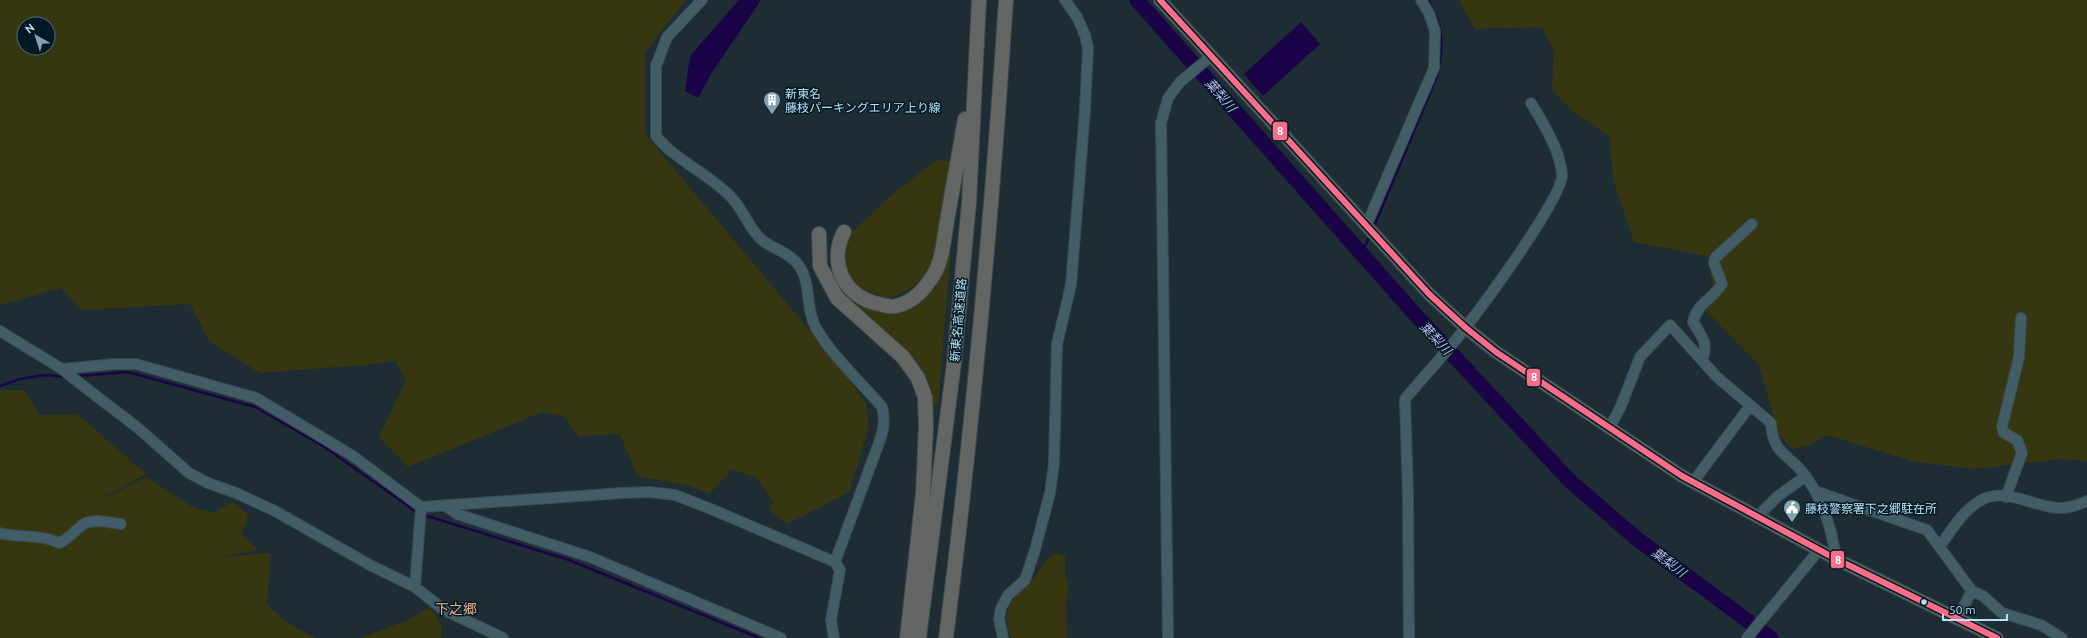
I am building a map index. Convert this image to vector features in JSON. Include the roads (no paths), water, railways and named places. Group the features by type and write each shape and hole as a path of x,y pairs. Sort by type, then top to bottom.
{"highway":[{"name":"新東名高速道路","path":"913,638 955,355 969,203 979,0"},
{"name":"新東名高速道路","path":"946,638 981,334 1006,0"},
{"path":"844,232 838,245 839,269 850,290 874,303 895,307 912,300 924,290 936,272 942,246 975,68"},
{"path":"819,234 820,266 837,298 903,357 918,378 925,397 926,427 923,493 913,638"}],"main road":[{"path":"1160,0 1210,57 1463,331 1694,482 1836,559 1997,638"}],"street":[{"path":"702,0 667,37 656,66 656,136 674,154 692,165 730,196 762,240 783,251 796,262 804,274 807,283 808,301 815,326 833,352 882,407 884,426 880,440 835,562"},
{"path":"1003,638 999,619 1001,608 1008,595 1018,588 1025,580 1035,550 1050,493 1054,463 1057,344 1071,285 1085,110 1088,48 1085,35 1077,17 1065,0"},
{"path":"1366,226 1434,68 1435,31 1430,13 1421,0"},
{"path":"1168,638 1160,123 1168,98 1180,82 1210,57"},
{"path":"1409,638 1408,496 1405,399 1463,331 1539,225 1555,196 1563,175 1556,152 1530,102"},
{"path":"1702,360 1706,349 1703,339 1693,322 1696,312 1716,294 1722,284 1714,263 1715,258 1752,224"},
{"path":"2006,497 2022,453 2017,440 2004,433 2002,427 2019,357 2021,318"},
{"path":"1610,427 1621,406 1640,357 1670,325 1717,377 1750,406 1766,417 1771,423 1772,435 1780,451 1806,476 1815,491 1832,535 1836,559"},
{"path":"0,331 62,369 138,428 189,473 275,511 375,568 415,587 444,610 503,638"},
{"path":"62,369 114,364 136,364 256,398 352,456 421,507 622,493 650,492 675,495 835,562 840,570 831,620 834,638"},
{"path":"1694,482 1750,406"},
{"path":"1758,517 1778,496 1806,476"},
{"path":"1815,491 1927,530 1972,591 1983,596 2002,613 2041,625 2062,638"},
{"path":"1940,546 1968,510 1978,501 1989,497 2018,497 2048,507 2060,508 2074,507 2087,501"},
{"path":"446,506 457,514 590,557 781,638"},
{"path":"415,587 421,507"},
{"path":"0,533 21,537 50,538 59,543 65,540 85,523 95,521 122,524"},
{"path":"1747,638 1819,550"},
{"path":"1958,619 1972,591"}],"waterway":[{"name":"葉梨川","path":"1137,0 1413,312 1570,481 1637,539 1771,638"},
{"path":"1373,229 1437,76 1441,55 1440,28 1428,0"},
{"path":"1362,253 1370,235"},
{"path":"77,376 128,372 255,407 323,446 417,512"},
{"path":"0,386 20,379 45,375 66,377"},
{"path":"424,515 569,560 759,638"}],"place":[{"name":"新東名 藤枝パーキングエリア上り線","path":"772,115"},
{"name":"藤枝警察署下之郷駐在所","path":"1792,523"}],"district":[{"name":"下之郷","path":"456,609"}]}
